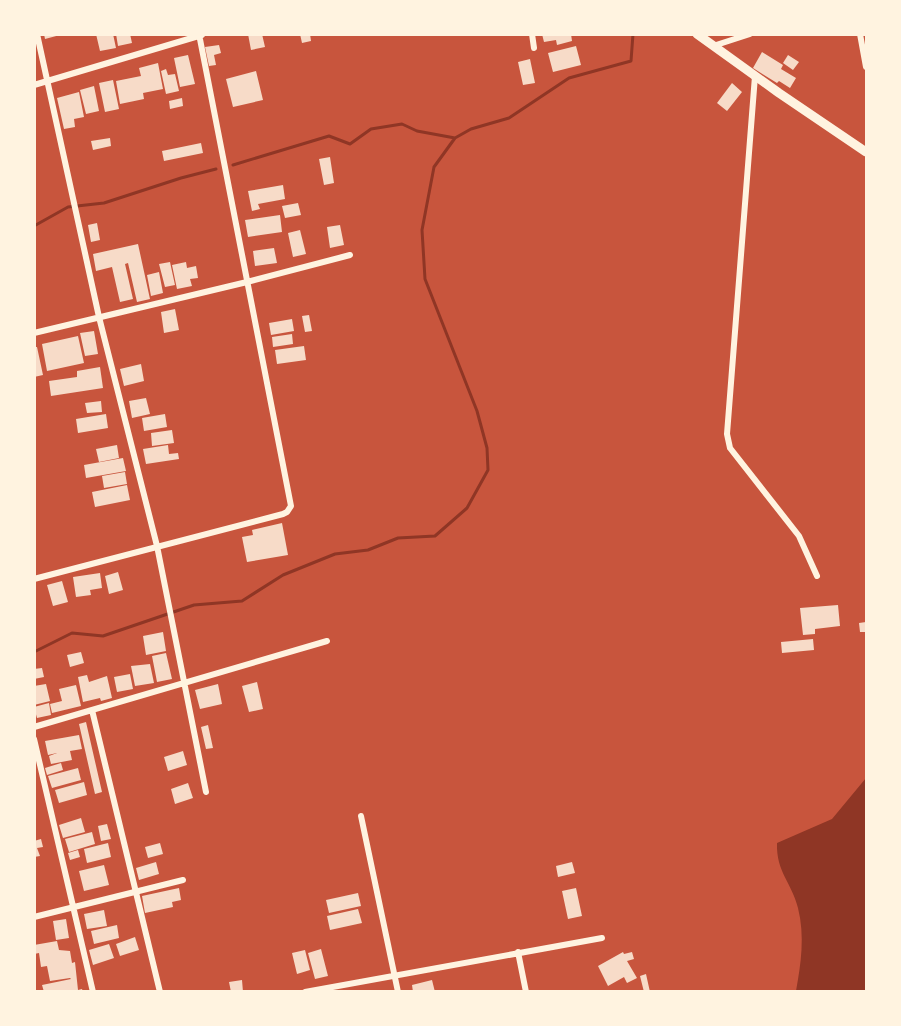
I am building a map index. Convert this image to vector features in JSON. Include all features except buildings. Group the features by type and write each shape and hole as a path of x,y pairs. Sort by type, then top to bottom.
{"main road":[{"path":"697,34 867,152"}],"street":[{"path":"37,34 99,317 157,546 206,792"},
{"path":"532,34 534,48"},
{"path":"713,46 750,34"},
{"path":"860,34 867,67"},
{"path":"34,86 200,35 291,502 287,512 282,514 34,579"},
{"path":"755,76 727,434 730,448 804,543 817,576"},
{"path":"34,333 350,255"},
{"path":"34,728 327,641"},
{"path":"92,711 160,992"},
{"path":"34,739 93,992"},
{"path":"361,816 398,992"},
{"path":"34,918 183,880"},
{"path":"305,992 602,938"},
{"path":"518,952 526,992"}],"shaded area":[{"path":"866,778 866,991 796,991 801,950 800,918 795,899 779,862 777,843 832,819"}],"waterway":[{"path":"233,165 329,136 350,144 371,129 402,124 417,131 455,138 471,129 509,118 569,78 631,61 633,34"},
{"path":"34,652 72,633 103,636 194,605 242,601 283,575 335,554 368,550 398,538 435,536 467,508 488,470 487,448 477,411 425,279 422,230 434,167 455,138"},
{"path":"34,226 68,207 104,203 216,169"}]}
